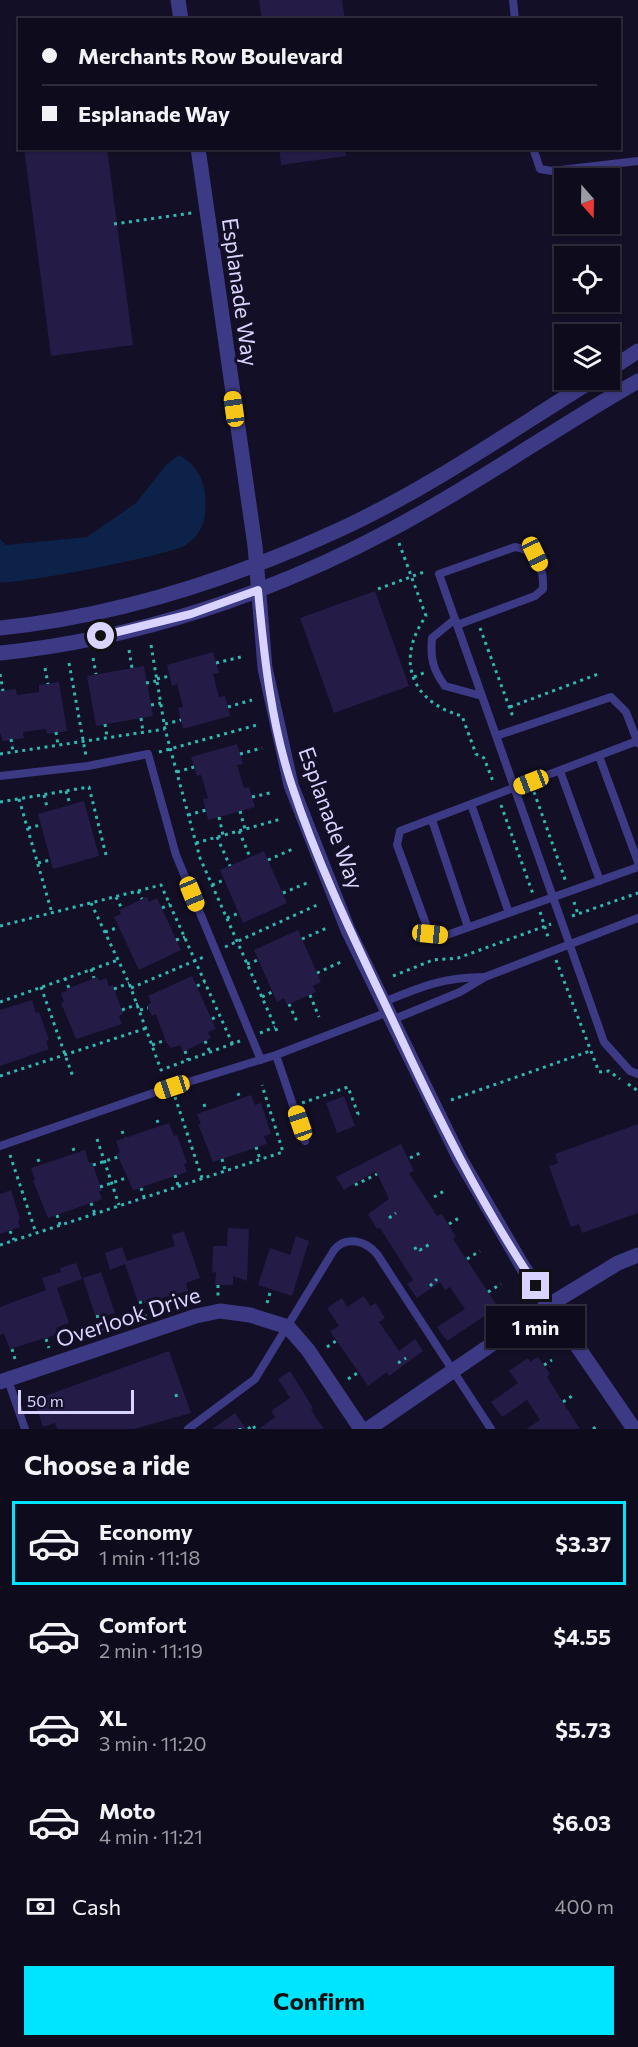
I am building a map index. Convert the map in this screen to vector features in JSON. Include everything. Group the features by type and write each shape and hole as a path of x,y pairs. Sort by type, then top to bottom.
{"street":[{"path":"178,0 181,18"},
{"name":"Esplanade Way","path":"198,150 256,566 265,668 291,785 348,930 460,1159 512,1248 634,1429"},
{"path":"620,363 638,351"},
{"path":"0,653 79,642 155,624 258,590 332,559 394,528 638,381"},
{"path":"0,628 79,618 160,597 256,566 345,527 423,485 577,390"},
{"path":"368,1429 549,1305 618,1263 638,1255"},
{"name":"Overlook Drive","path":"4,1381 196,1316 220,1311 250,1315 288,1327"},
{"path":"288,1327 308,1350 361,1429"}],"lane":[{"path":"513,0 515,18"},
{"path":"534,150 540,169 552,171 638,161"},
{"path":"482,696 445,686 434,669 430,652 432,638 456,622 476,618 535,596 543,589 543,578 535,554 515,547 439,574 456,622 468,656 482,696 496,736 514,788 604,1042 630,1071 638,1074"},
{"path":"496,736 611,697 626,712 638,742 400,831 397,845 430,934 444,936 638,867"},
{"path":"0,776 88,766 148,754 176,855 261,1060"},
{"path":"599,756 638,862"},
{"path":"560,771 600,880"},
{"path":"471,804 509,913"},
{"path":"432,820 468,927"},
{"path":"3,1145 172,1087 276,1055 388,1011 460,992 485,976 638,918"},
{"path":"388,1011 429,983 455,977 485,976"},
{"path":"276,1055 305,1141"},
{"path":"188,1429 255,1378 338,1246 352,1240 360,1242 377,1254 491,1429"},
{"path":"4,1381 25,1429"}],"path":[{"path":"114,224 206,211"},
{"path":"398,541 426,616 411,644 410,667 414,677 424,698 444,710 462,716 476,754 484,758 562,977 599,1072 609,1071 638,1090"},
{"path":"378,589 424,572"},
{"path":"476,618 518,728"},
{"path":"151,645 165,727 196,843 212,885 277,1031"},
{"path":"468,656 488,650"},
{"path":"129,651 132,668"},
{"path":"216,663 245,656"},
{"path":"93,658 96,674"},
{"path":"69,663 88,766"},
{"path":"45,668 48,684"},
{"path":"414,677 434,669"},
{"path":"510,707 601,673"},
{"path":"0,674 3,691"},
{"path":"146,683 170,676"},
{"path":"228,707 252,700"},
{"path":"151,705 161,703"},
{"path":"141,718 143,732"},
{"path":"0,754 143,732 165,727 181,720"},
{"path":"105,724 107,738"},
{"path":"148,754 256,725"},
{"path":"56,732 58,745"},
{"path":"11,739 14,752"},
{"path":"240,754 262,748"},
{"path":"177,772 194,767"},
{"path":"531,782 578,914"},
{"path":"0,802 89,787 106,855"},
{"path":"66,791 69,801"},
{"path":"252,798 274,792"},
{"path":"44,795 47,807"},
{"path":"19,799 52,913"},
{"path":"188,815 206,810"},
{"path":"87,813 95,811"},
{"path":"240,811 245,829"},
{"path":"219,817 224,835"},
{"path":"196,843 281,819"},
{"path":"28,828 41,825"},
{"path":"238,831 250,857"},
{"path":"217,837 230,866"},
{"path":"97,847 103,846"},
{"path":"268,860 293,849"},
{"path":"38,863 50,860"},
{"path":"212,885 224,880"},
{"path":"283,893 307,883"},
{"path":"0,926 161,885 233,1045"},
{"path":"138,891 142,899"},
{"path":"393,976 433,960 458,957 638,893"},
{"path":"116,896 122,909"},
{"path":"92,903 138,1004 161,1070 233,1045 275,1027"},
{"path":"162,908 170,904"},
{"path":"227,918 239,913"},
{"path":"105,933 119,927"},
{"path":"302,939 327,928"},
{"path":"176,940 185,937"},
{"path":"0,1002 118,960"},
{"path":"247,964 258,960"},
{"path":"317,973 343,961"},
{"path":"91,969 94,978"},
{"path":"562,977 579,970"},
{"path":"65,978 69,988"},
{"path":"197,986 205,982"},
{"path":"114,989 129,983"},
{"path":"41,987 73,1077"},
{"path":"262,997 272,992"},
{"path":"310,994 319,1017"},
{"path":"122,1010 138,1004"},
{"path":"289,1004 298,1024"},
{"path":"140,1010 148,1008"},
{"path":"212,1019 220,1015"},
{"path":"0,1076 147,1028"},
{"path":"152,1045 163,1041"},
{"path":"205,1041 210,1053"},
{"path":"185,1051 188,1060"},
{"path":"451,1100 590,1051"},
{"path":"0,1245 283,1152 262,1085"},
{"path":"172,1087 202,1178"},
{"path":"294,1106 348,1087 358,1114 354,1116"},
{"path":"238,1093 240,1099"},
{"path":"204,1104 206,1111"},
{"path":"263,1109 268,1107"},
{"path":"157,1120 159,1126"},
{"path":"270,1130 275,1128"},
{"path":"122,1131 125,1138"},
{"path":"98,1139 119,1205"},
{"path":"3,1145 36,1233"},
{"path":"256,1147 260,1159"},
{"path":"73,1148 75,1154"},
{"path":"410,1158 422,1152"},
{"path":"93,1165 118,1157"},
{"path":"38,1159 40,1165"},
{"path":"222,1159 225,1170"},
{"path":"355,1185 377,1174"},
{"path":"175,1176 178,1185"},
{"path":"100,1187 126,1178"},
{"path":"141,1188 144,1197"},
{"path":"434,1197 444,1191"},
{"path":"91,1203 95,1214"},
{"path":"389,1218 396,1213"},
{"path":"57,1215 60,1225"},
{"path":"449,1224 459,1218"},
{"path":"10,1231 14,1241"},
{"path":"414,1249 418,1247 420,1250 430,1244"},
{"path":"467,1259 480,1251"},
{"path":"430,1286 437,1279"},
{"path":"488,1292 501,1284"},
{"path":"218,1285 218,1296"},
{"path":"267,1303 270,1290"},
{"path":"176,1295 180,1306"},
{"path":"140,1301 146,1317"},
{"path":"97,1315 102,1331"},
{"path":"45,1338 49,1348"},
{"path":"327,1347 336,1341"},
{"path":"12,1348 15,1359"},
{"path":"398,1363 406,1358"},
{"path":"544,1365 552,1360"},
{"path":"348,1379 359,1372"},
{"path":"176,1394 177,1400"},
{"path":"563,1402 575,1394"},
{"path":"248,1429 253,1425 255,1429"},
{"path":"593,1429 597,1426"}],"water":[{"path":"179,455 189,462 200,477 205,503 203,524 196,536 184,546 151,556 93,568 34,579 0,582 0,539 6,545 87,537 136,503 166,465"}],"building":[{"path":"259,0 342,0 345,18 262,18"},
{"path":"24,150 107,150 133,345 51,356"},
{"path":"279,150 345,150 346,156 281,165"},
{"path":"375,591 409,686 334,713 300,618"},
{"path":"213,652 219,673 213,674 219,697 225,696 230,716 183,729 178,708 183,707 177,684 172,686 167,665"},
{"path":"144,666 153,716 96,726 87,676"},
{"path":"59,682 67,731 47,734 46,729 23,732 24,738 3,741 0,733 0,691 16,689 17,695 39,692 39,685"},
{"path":"237,744 243,764 237,765 244,788 249,787 255,807 208,820 203,799 208,798 201,775 197,776 191,757"},
{"path":"84,801 99,856 53,869 38,814"},
{"path":"264,851 287,903 243,923 220,870"},
{"path":"147,897 149,902 157,898 181,950 139,970 114,917 121,914 119,910"},
{"path":"298,930 321,982 313,986 316,992 287,1005 284,998 277,1002 254,950"},
{"path":"192,976 216,1029 208,1032 211,1038 183,1052 180,1045 171,1048 166,1042 156,1014 152,1016 147,1005 151,1003 148,996"},
{"path":"98,977 99,981 106,978 109,986 113,985 123,1014 119,1016 122,1024 76,1039 61,1003 64,1002 61,993"},
{"path":"32,1000 49,1040 46,1041 49,1049 0,1066 0,1010"},
{"path":"251,1095 255,1105 261,1103 271,1134 264,1136 267,1144 213,1162 198,1124 201,1124 197,1114"},
{"path":"344,1096 355,1126 337,1133 326,1103"},
{"path":"169,1123 174,1136 177,1135 187,1163 184,1164 187,1172 133,1190 117,1154 120,1153 116,1141"},
{"path":"638,1124 638,1213 582,1233 579,1224 571,1227 549,1166 558,1163 555,1154"},
{"path":"401,1144 414,1171 409,1173 437,1216 442,1214 456,1237 453,1239 498,1307 447,1341 437,1327 465,1309 450,1287 445,1290 440,1282 417,1298 407,1284 413,1280 380,1228 377,1229 368,1214 389,1199 376,1171 344,1190 336,1177"},
{"path":"85,1150 89,1163 92,1162 102,1191 99,1191 102,1199 48,1218 33,1181 35,1180 31,1168"},
{"path":"11,1190 20,1219 18,1220 20,1227 0,1234 0,1194"},
{"path":"228,1228 249,1229 247,1281 233,1276 233,1285 215,1285 216,1272 212,1273 213,1246 227,1246"},
{"path":"184,1231 200,1278 186,1283 188,1291 144,1303 143,1300 138,1302 125,1264 110,1270 105,1253 122,1247 127,1261 175,1246 172,1235"},
{"path":"296,1236 309,1241 292,1296 258,1285 270,1248 290,1255"},
{"path":"76,1263 82,1279 57,1288 69,1323 56,1328 58,1334 10,1349 4,1334 0,1335 0,1307 46,1290 42,1278 61,1272 60,1268"},
{"path":"101,1272 115,1313 100,1318 99,1314 95,1315 83,1278"},
{"path":"364,1296 370,1306 376,1303 385,1318 379,1322 399,1351 415,1339 423,1351 389,1376 387,1372 368,1386 330,1331 339,1326 327,1308 342,1298 347,1307"},
{"path":"169,1351 191,1413 134,1429 57,1429 55,1423 43,1427 34,1400"},
{"path":"538,1357 550,1374 547,1377 580,1429 526,1429 540,1420 527,1400 502,1417 491,1402 518,1383 509,1371 528,1358 530,1362"},
{"path":"290,1371 324,1429 259,1429 275,1417 271,1411 290,1398 278,1379"},
{"path":"235,1413 246,1429 212,1429"}],"route":[{"path":"101,636 191,614 258,590 265,668 275,722 291,785 348,930 426,1094 460,1159 536,1286"}]}
